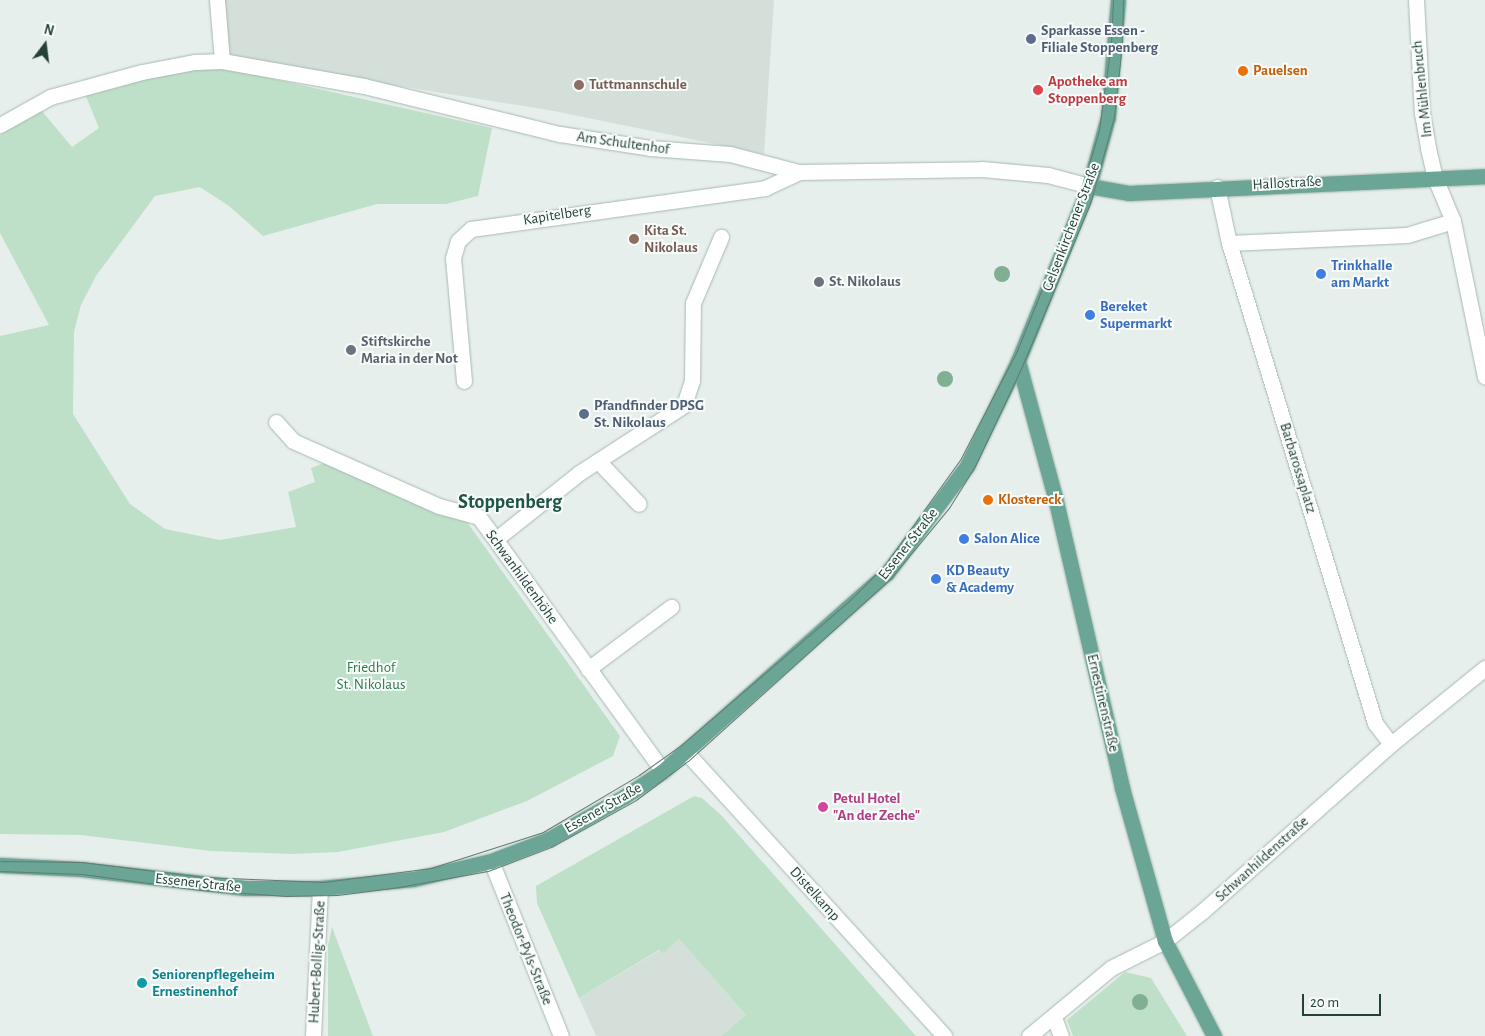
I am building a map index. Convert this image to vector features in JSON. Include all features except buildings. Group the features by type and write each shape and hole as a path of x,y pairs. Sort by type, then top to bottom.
{"main road":[{"name":"Gelsenkirchener Straße","path":"1018,361 1089,186 1108,117 1118,0"},
{"name":"Hallostraße","path":"1089,186 1129,193 1216,186 1485,176"},
{"name":"Essener Straße","path":"0,865 81,869 245,888 320,888 414,879 491,861 549,839 625,796 663,771 887,573 967,466 1018,361"},
{"name":"Ernestinenstraße","path":"1018,361 1055,497 1122,788 1165,941 1214,1036"}],"street":[{"path":"217,0 222,62"},
{"name":"Im Mühlenbruch","path":"1416,0 1422,113 1435,178"},
{"name":"Am Schultenhof","path":"0,126 50,97 151,71 195,62 222,62 364,86 560,134 650,148 730,154 799,172 982,169 1048,176 1089,186"},
{"name":"Kapitelberg","path":"464,381 453,258 458,241 471,229 765,188 799,172"},
{"path":"1435,178 1453,221 1485,377"},
{"name":"Barbarossaplatz","path":"1216,186 1229,243 1376,723 1391,744"},
{"path":"1229,243 1407,235 1453,221"},
{"path":"496,539 598,461 684,405 692,381 693,303 721,237"},
{"name":"Schwanhildenhöhe","path":"276,422 293,441 439,506 479,517 663,771"},
{"path":"598,461 639,504"},
{"path":"588,669 671,607"},
{"name":"Schwanhildenstraße","path":"1029,1036 1111,968 1165,941 1204,910 1391,744 1484,671"},
{"name":"Distelkamp","path":"686,752 944,1036"},
{"name":"Theodor-Pyls-Straße","path":"491,861 561,1036"},
{"name":"Hubert-Bollig-Straße","path":"313,1036 320,888"},
{"path":"1054,1017 1061,1036"}],"shaded area":[{"name":"Tuttmannschule","path":"221,0 774,0 764,154 554,111 226,58"},
{"path":"679,939 746,1015 721,1036 596,1036 579,998"}],"green space":[{"name":"Friedhof St. Nikolaus","path":"212,65 492,128 478,196 446,204 377,204 263,236 229,206 200,187 155,196 96,276 81,305 74,332 73,414 130,504 165,529 220,540 296,527 288,492 315,482 311,468 327,462 467,522 620,736 613,756 527,801 444,832 338,852 291,854 211,851 81,835 0,834 0,336 49,325 0,233 0,135 41,110 72,147 99,128 85,94 143,78"},
{"path":"694,796 702,798 722,816 916,1036 721,1036 746,1015 679,939 663,953 659,950 579,998 537,903 536,886"},
{"path":"332,927 373,1036 328,1036 328,946"},
{"path":"1125,972 1151,978 1187,1036 1073,1036 1067,1020"}],"tram line":[{"path":"0,861 81,862 204,877 324,882 431,868 543,832 639,775 681,745 849,601 884,566 960,460 1016,353 1079,198 1099,130 1111,43 1113,0"},
{"path":"0,871 82,874 201,890 286,896 337,895 399,887 488,871 551,847 636,800 688,761 891,578 949,508 975,466 1020,371 1090,204 1114,117 1122,44 1123,0"}],"place":[{"name":"Sparkasse Essen - Filiale Stoppenberg","path":"1031,39"},
{"name":"Pauelsen","path":"1243,71"},
{"name":"Tuttmannschule","path":"579,85"},
{"name":"Apotheke am Stoppenberg","path":"1038,90"},
{"name":"Kita St. Nikolaus","path":"634,239"},
{"name":"Trinkhalle am Markt","path":"1321,274"},
{"name":"St. Nikolaus","path":"819,282"},
{"name":"Bereket Supermarkt","path":"1090,315"},
{"name":"Stiftskirche Maria in der Not","path":"351,350"},
{"name":"Pfandfinder DPSG St. Nikolaus","path":"584,414"},
{"name":"Klostereck","path":"988,500"},
{"name":"Salon Alice","path":"964,539"},
{"name":"KD Beauty & Academy","path":"936,579"},
{"name":"Petul Hotel \"An der Zeche\"","path":"823,807"},
{"name":"Seniorenpflegeheim Ernestinenhof","path":"142,983"}],"district":[{"name":"Stoppenberg","path":"510,502"}]}
